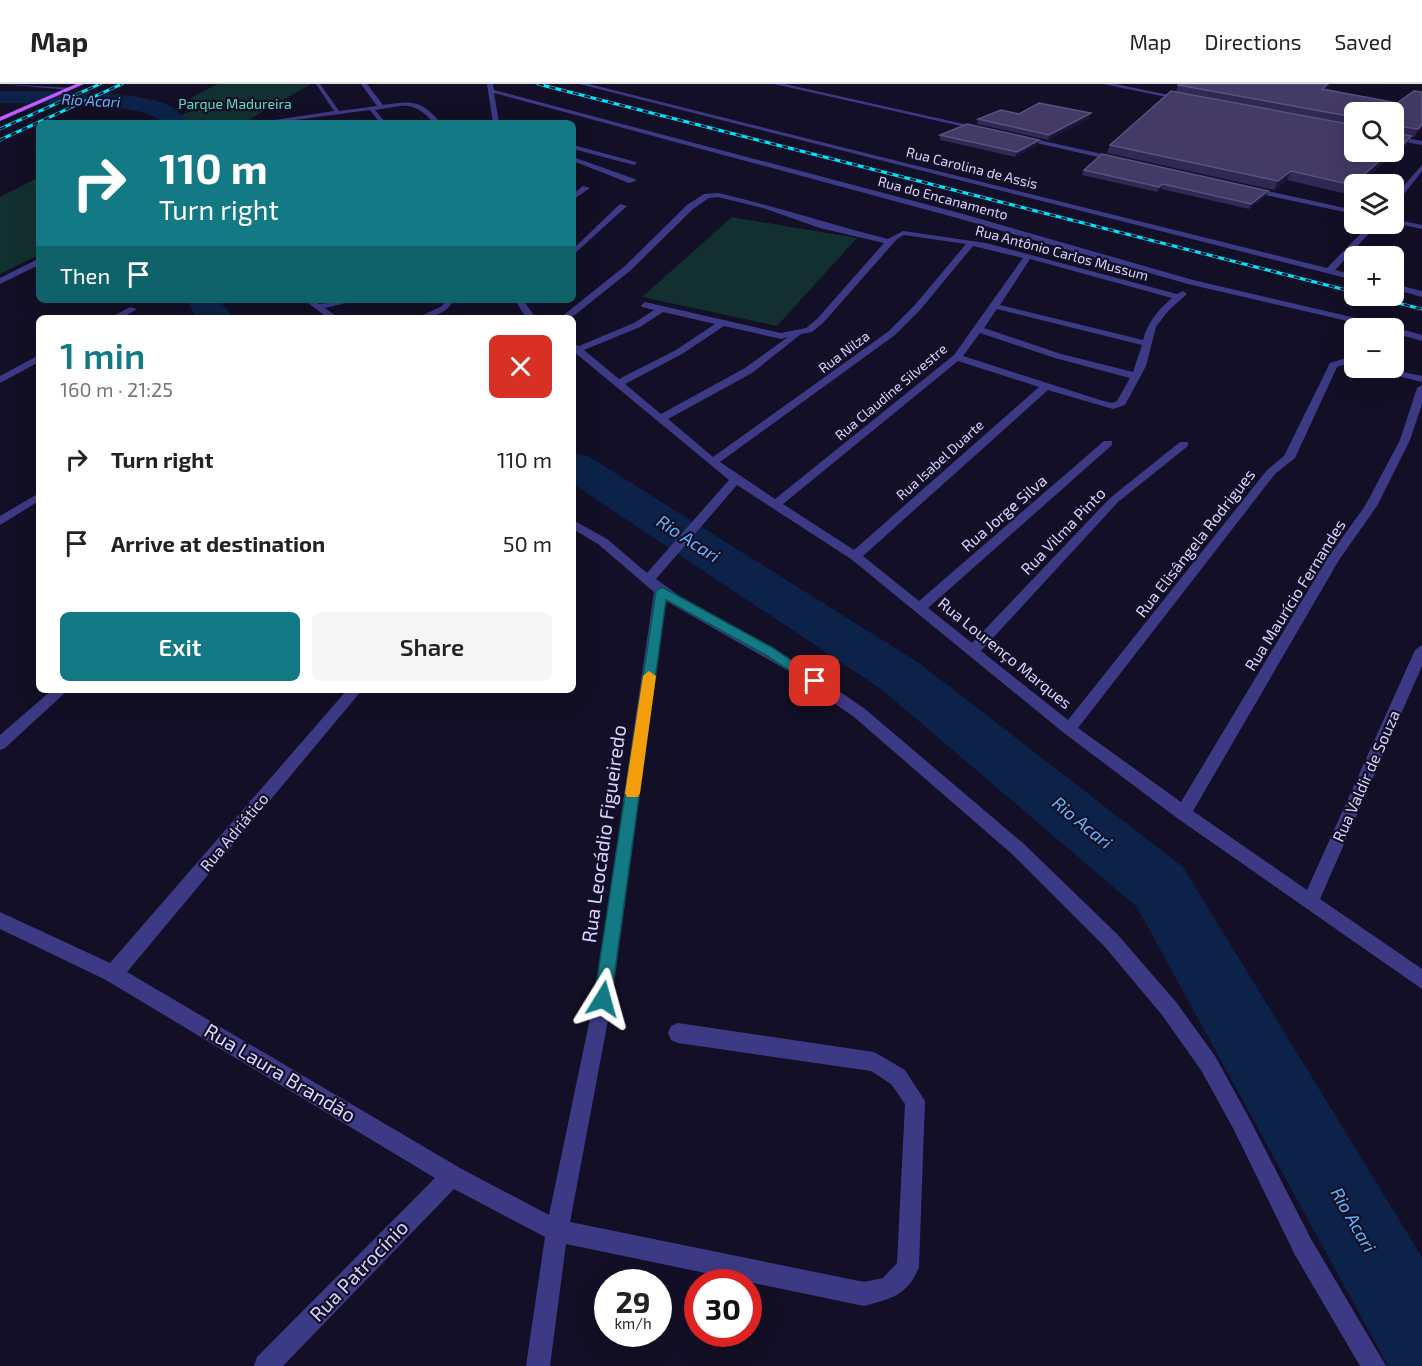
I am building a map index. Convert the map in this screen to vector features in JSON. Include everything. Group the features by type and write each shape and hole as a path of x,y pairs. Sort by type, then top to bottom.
{"main road":[{"path":"0,119 81,84"}],"street":[{"path":"0,84 70,88"},
{"path":"364,84 381,107"},
{"name":"Rua Carolina de Assis","path":"582,84 1344,275"},
{"path":"777,84 988,131"},
{"path":"1106,84 1197,101"},
{"path":"318,85 337,112"},
{"path":"491,88 496,120"},
{"name":"Rua do Encanamento","path":"491,88 1201,284 1345,318"},
{"path":"271,120 293,115 416,104 435,120"},
{"path":"371,108 381,120"},
{"path":"328,113 332,120"},
{"path":"1011,136 1126,161"},
{"path":"1404,140 1422,143"},
{"path":"576,148 634,163"},
{"path":"576,160 632,181"},
{"path":"1404,189 1422,167"},
{"path":"1240,187 1344,210"},
{"path":"576,196 586,188"},
{"path":"569,315 621,274 690,207 707,196 718,195 765,206 823,226 890,242 820,321 809,330 797,334 781,336 645,305"},
{"path":"576,250 623,206"},
{"path":"1404,223 1422,227"},
{"name":"Rua Antônio Carlos Mussum","path":"890,242 903,233 971,243 1028,256 1178,297"},
{"path":"1329,271 1364,234"},
{"name":"Rua Nilza","path":"713,462 892,333 917,308 971,243"},
{"name":"Rua Claudine Silvestre","path":"776,504 957,357 980,330 1028,256"},
{"path":"0,281 36,263"},
{"path":"957,357 1098,403 1119,405 1135,376 1148,344 1151,327 1178,297 1201,284"},
{"path":"1404,290 1422,294"},
{"path":"311,303 329,315"},
{"path":"316,307 338,303"},
{"path":"429,315 445,308 448,303"},
{"path":"994,306 1148,344"},
{"path":"576,347 637,325 660,310"},
{"path":"619,383 679,352 721,324"},
{"path":"980,330 1058,356 1135,376"},
{"path":"1404,333 1422,338"},
{"path":"660,419 739,376 780,349 797,334"},
{"name":"Rua Lourenço Marques","path":"576,347 713,462 855,556 1070,729 1183,813 1422,980"},
{"path":"0,380 36,360"},
{"name":"Rua Elisângela Rodrigues","path":"1070,729 1271,472 1289,458 1329,370 1337,363 1344,363"},
{"path":"1404,375 1422,379"},
{"name":"Rua Isabel Duarte","path":"855,556 1045,387"},
{"name":"Rua Maurício Fernandes","path":"1183,813 1333,559 1371,506 1405,440 1422,388"},
{"name":"Rua Jorge Silva","path":"921,607 1108,443"},
{"name":"Rua Vilma Pinto","path":"974,650 1114,500 1184,444"},
{"path":"655,585 665,563 736,479"},
{"path":"0,521 36,498"},
{"path":"576,526 602,539 680,604 769,651 830,691 894,741 997,830 1111,939 1194,1042 1229,1097 1307,1255 1374,1366"},
{"name":"Rua Leocádio Figueiredo","path":"538,1366 557,1231 603,999 655,585"},
{"name":"Rua Valdir de Souza","path":"1310,902 1422,650"},
{"path":"0,744 58,693"},
{"name":"Rua Adriático","path":"113,974 352,693"},
{"name":"Rua Laura Brandão","path":"0,920 113,974 452,1176 557,1231 864,1294 890,1288 908,1267 915,1101 898,1077 874,1062 678,1033"},
{"name":"Rua Patrocínio","path":"266,1366 452,1176"}],"green space":[{"name":"Parque Madureira","path":"218,84 311,84 248,120 167,120 203,107 190,98"},
{"path":"36,179 36,256 0,274 0,197"},
{"path":"732,217 857,238 777,326 642,297"}],"building":[{"path":"1328,84 1322,89 1392,102 1344,102 1344,115 1178,85"},
{"path":"1171,91 1344,123 1344,162 1378,162 1365,174 1344,174 1344,183 1291,171 1278,181 1110,145"},
{"path":"1414,91 1422,92 1422,124 1418,129 1404,127 1404,102 1398,102"},
{"path":"1039,103 1091,113 1049,135 978,119 1001,110 1019,114"},
{"path":"967,124 1039,140 1017,152 940,135"},
{"path":"1404,135 1411,136 1404,144"},
{"path":"1102,154 1268,191 1251,204 1163,184 1159,187 1084,170"}],"waterway":[{"name":"Rio Acari","path":"0,97 112,101 153,108 166,113 172,120"},
{"name":"Rio Acari","path":"205,303 206,307 214,315"},
{"name":"Rio Acari","path":"576,467 900,676 1160,887 1422,1339"}],"railway":[{"path":"0,129 100,84"},
{"path":"44,120 122,84"},
{"path":"538,84 1344,289"},
{"path":"0,140 36,123"},
{"path":"1404,305 1422,309"}],"slow traffic":[{"path":"632,793 649,676"}],"route":[{"path":"603,999 662,591 680,604 769,651 815,681"}]}
